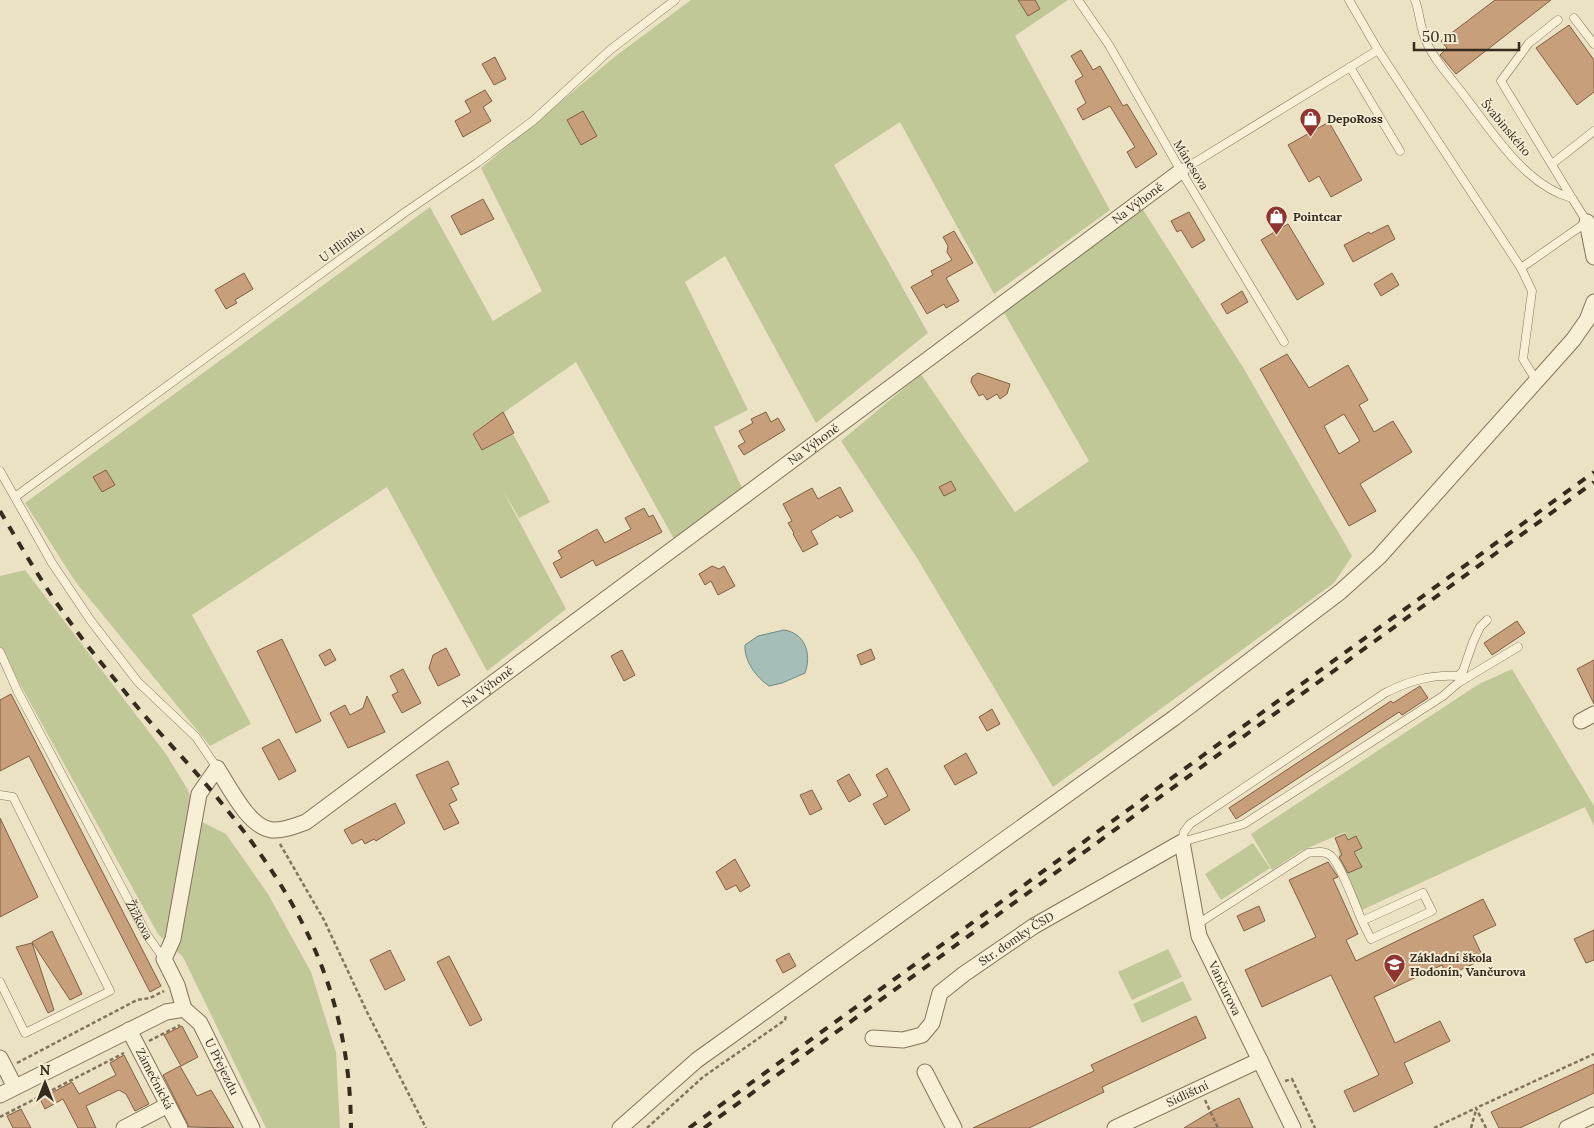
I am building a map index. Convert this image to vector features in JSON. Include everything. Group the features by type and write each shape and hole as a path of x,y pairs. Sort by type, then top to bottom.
{"street":[{"name":"Na Výhoně","path":"272,830 306,822 325,810 1181,171"},
{"path":"1590,219 1594,257"},
{"path":"620,1128 697,1060 1174,718 1340,592 1379,557 1573,340 1587,320 1594,302"},
{"path":"164,959 173,940 199,794 217,768 249,817 259,826 272,830"},
{"name":"Vančurova","path":"1182,842 1199,936 1293,1128"},
{"name":"Str. domky ČSD","path":"873,1038 903,1040 922,1036 932,1023 940,993 964,974 1040,922 1182,842"},
{"name":"Žižkova","path":"164,959 177,984 185,1016"},
{"path":"0,1095 166,1012 185,1016"},
{"name":"U Přejezdu","path":"185,1016 200,1024 252,1128"},
{"name":"Zámečnická","path":"129,1030 180,1128"},
{"name":"Sídlištní","path":"1115,1128 1260,1060"},
{"path":"3,1063 14,1087"},
{"path":"925,1072 954,1128"},
{"path":"124,1128 168,1105"},
{"path":"1567,1128 1594,1115"}],"lane":[{"name":"U Hliníku","path":"15,497 534,120 584,72 675,0"},
{"name":"Mánesova","path":"1078,0 1108,45 1284,342"},
{"path":"1349,0 1378,50 1522,268 1532,291 1523,359 1536,380"},
{"name":"Švabinského","path":"1415,0 1426,41 1448,74 1512,156 1546,187 1558,194 1572,198"},
{"path":"1574,18 1594,44"},
{"path":"1522,268 1590,219 1572,198 1501,81 1530,43 1558,20"},
{"name":"Na Výhoně","path":"1181,171 1378,50"},
{"path":"1350,68 1400,151"},
{"path":"1552,164 1594,131"},
{"path":"0,470 52,563 90,621 138,682 196,737 217,768"},
{"path":"1487,620 1480,627 1463,671 1458,679 1443,696 1244,824 1182,842 1184,832 1190,824 1385,693 1413,680 1444,675 1458,679 1518,647"},
{"name":"Žižkova","path":"0,652 18,692 147,935 164,959"},
{"path":"0,796 13,797 110,991 25,1033 0,982"},
{"path":"1196,925 1308,853 1319,851 1330,855 1337,864 1362,921 1371,939 1432,911 1423,893 1362,921"}],"path":[{"path":"272,830 324,920 367,1012 426,1128"},
{"path":"3,1063 137,1000 150,998 177,984"},
{"path":"647,1128 703,1077 785,1020 788,995"},
{"path":"0,1117 138,1046 185,1016"},
{"path":"1434,1128 1594,1054"},
{"path":"1203,1096 1218,1128"},
{"path":"1471,1128 1476,1108"},
{"path":"1476,1108 1486,1128"}],"green space":[{"path":"691,0 1068,0 1015,36 1110,210 994,294 900,122 834,165 928,333 816,423 725,256 685,282 748,410 714,427 743,490 674,539 576,362 473,434 482,450 513,434 550,502 519,518 502,489 566,609 487,671 387,487 192,615 251,724 210,746 75,581 25,503 430,207 493,321 542,291 481,168 617,55"},
{"path":"1142,208 1244,369 1352,556 1334,583 1053,787 917,558 841,441 921,374 1015,512 1089,461 1003,311"},
{"path":"25,570 166,754 188,790 198,820 226,834 268,894 311,972 336,1052 340,1128 266,1128 183,957 158,934 0,648 0,576"},
{"path":"1512,669 1594,806 1594,826 1585,807 1362,910 1340,863 1338,847 1349,872 1362,867 1345,832 1301,851 1272,870 1251,834 1479,684"},
{"path":"1253,843 1270,868 1221,900 1205,874"},
{"path":"1168,949 1182,977 1132,1000 1118,972"},
{"path":"1183,981 1192,1000 1142,1023 1133,1004"}],"water":[{"path":"784,630 797,635 802,640 807,652 807,666 805,673 782,683 769,686 760,678 749,663 746,657 745,645 758,636"}],"building":[{"path":"1018,0 1035,0 1040,9 1028,16"},
{"path":"1495,0 1551,0 1456,74 1440,55 1447,48 1441,41"},
{"path":"1569,25 1594,60 1594,92 1577,105 1536,48"},
{"path":"1081,50 1093,70 1100,66 1123,106 1127,104 1157,154 1136,168 1127,152 1135,147 1110,106 1083,120 1077,109 1086,103 1075,81 1083,76 1071,56"},
{"path":"495,57 506,79 494,85 482,64"},
{"path":"485,90 492,101 483,107 491,121 463,137 455,121 471,112 465,101"},
{"path":"583,111 597,136 581,145 567,120"},
{"path":"1329,122 1362,180 1331,197 1319,176 1309,182 1288,145"},
{"path":"483,199 494,219 461,235 451,216"},
{"path":"1189,212 1205,240 1192,248 1181,230 1177,232 1171,221"},
{"path":"1288,224 1324,284 1297,300 1261,240"},
{"path":"1388,225 1395,239 1353,262 1344,245"},
{"path":"954,231 973,263 946,278 959,301 946,308 944,304 927,314 911,287 933,275 931,271 952,260 947,252 948,246 943,237"},
{"path":"244,273 253,289 235,300 237,303 226,309 215,290"},
{"path":"1392,273 1399,285 1381,296 1374,284"},
{"path":"1242,291 1248,302 1227,314 1221,304"},
{"path":"1287,354 1309,388 1348,365 1368,400 1359,405 1374,432 1393,421 1412,452 1360,484 1376,511 1349,526 1260,369","holes":["1344,414 1360,441 1339,454 1324,426"]},
{"path":"978,373 1010,384 1007,394 1000,399 997,394 987,400 983,394 979,396 971,382 972,377"},
{"path":"503,412 514,433 482,450 473,434"},
{"path":"766,412 771,422 778,418 785,430 744,455 738,446 745,442 739,431 753,423 751,419"},
{"path":"106,470 115,485 102,492 93,477"},
{"path":"951,481 956,490 944,496 939,487"},
{"path":"840,487 853,511 840,518 838,515 811,531 818,544 803,552 788,523 792,521 783,504 812,488 818,499"},
{"path":"644,508 649,517 653,515 662,532 596,566 593,560 561,578 553,563 562,558 558,551 597,529 605,543 631,529 625,518"},
{"path":"712,566 719,569 724,566 735,586 718,595 711,581 705,585 699,574"},
{"path":"1517,621 1525,633 1492,655 1484,643"},
{"path":"282,639 321,721 296,733 257,651"},
{"path":"446,648 460,675 438,686 429,668 433,655"},
{"path":"330,649 336,660 325,666 319,655"},
{"path":"871,649 875,659 861,665 857,655"},
{"path":"622,650 635,675 624,681 611,656"},
{"path":"1594,660 1594,704 1577,669"},
{"path":"403,669 421,703 402,713 392,695 398,692 390,676"},
{"path":"1420,686 1428,698 1402,715 1399,712 1236,819 1229,808 1391,701 1393,703"},
{"path":"11,694 161,986 150,992 29,756 0,771 0,700"},
{"path":"367,696 385,732 348,748 330,713 345,705 350,715 363,708"},
{"path":"992,709 1000,724 987,731 979,717"},
{"path":"279,739 296,771 279,780 262,748"},
{"path":"966,753 977,773 955,785 944,766"},
{"path":"448,761 459,784 451,788 457,800 449,804 459,823 444,830 416,775"},
{"path":"887,768 910,810 885,825 873,804 888,796 876,775"},
{"path":"849,774 861,795 849,802 837,781"},
{"path":"812,790 822,809 810,815 800,795"},
{"path":"395,803 405,823 376,841 374,839 365,844 362,839 352,844 344,830"},
{"path":"0,818 38,897 0,917"},
{"path":"1345,834 1348,840 1356,836 1362,848 1354,852 1362,867 1348,873 1339,857 1342,855 1335,838"},
{"path":"735,859 750,886 740,892 736,885 726,890 716,872"},
{"path":"1328,862 1338,877 1333,879 1358,934 1346,940 1356,961 1483,899 1496,925 1473,936 1484,959 1447,976 1442,965 1374,997 1395,1043 1440,1021 1450,1041 1404,1063 1413,1083 1354,1112 1344,1091 1379,1075 1331,975 1262,1007 1245,970 1316,937 1289,880"},
{"path":"1259,906 1265,921 1244,931 1237,916"},
{"path":"1594,930 1594,960 1586,963 1574,939"},
{"path":"52,931 82,994 70,1000 32,942"},
{"path":"32,943 54,1010 48,1013 16,947"},
{"path":"390,950 405,980 385,990 370,960"},
{"path":"789,953 796,966 783,973 776,960"},
{"path":"449,956 482,1020 470,1026 437,962"},
{"path":"1196,1016 1206,1038 1102,1087 1104,1092 1029,1128 973,1128 1094,1071 1091,1065"},
{"path":"182,1026 198,1057 181,1066 164,1035"},
{"path":"124,1055 149,1104 135,1111 126,1094 119,1090 86,1106 96,1128 78,1128 63,1099 45,1109 40,1099 72,1082 79,1094 116,1075 110,1063"},
{"path":"1594,1064 1594,1093 1520,1128 1499,1128 1491,1112"},
{"path":"180,1066 197,1096 211,1090 234,1128 189,1127 163,1075"},
{"path":"1239,1098 1253,1128 1184,1128 1212,1111"},
{"path":"21,1109 31,1128 13,1128 7,1116"}],"railway":[{"path":"689,1128 1594,472"},
{"path":"704,1128 1594,482"},
{"path":"0,511 44,584 80,636 142,713 204,782 236,822 265,861 290,901 311,942 328,984 340,1029 348,1076 351,1128"}],"place":[{"name":"DepoRoss","path":"1311,138"},
{"name":"Pointcar","path":"1277,236"},
{"name":"Základní škola Hodonín, Vančurova","path":"1394,984"}]}
